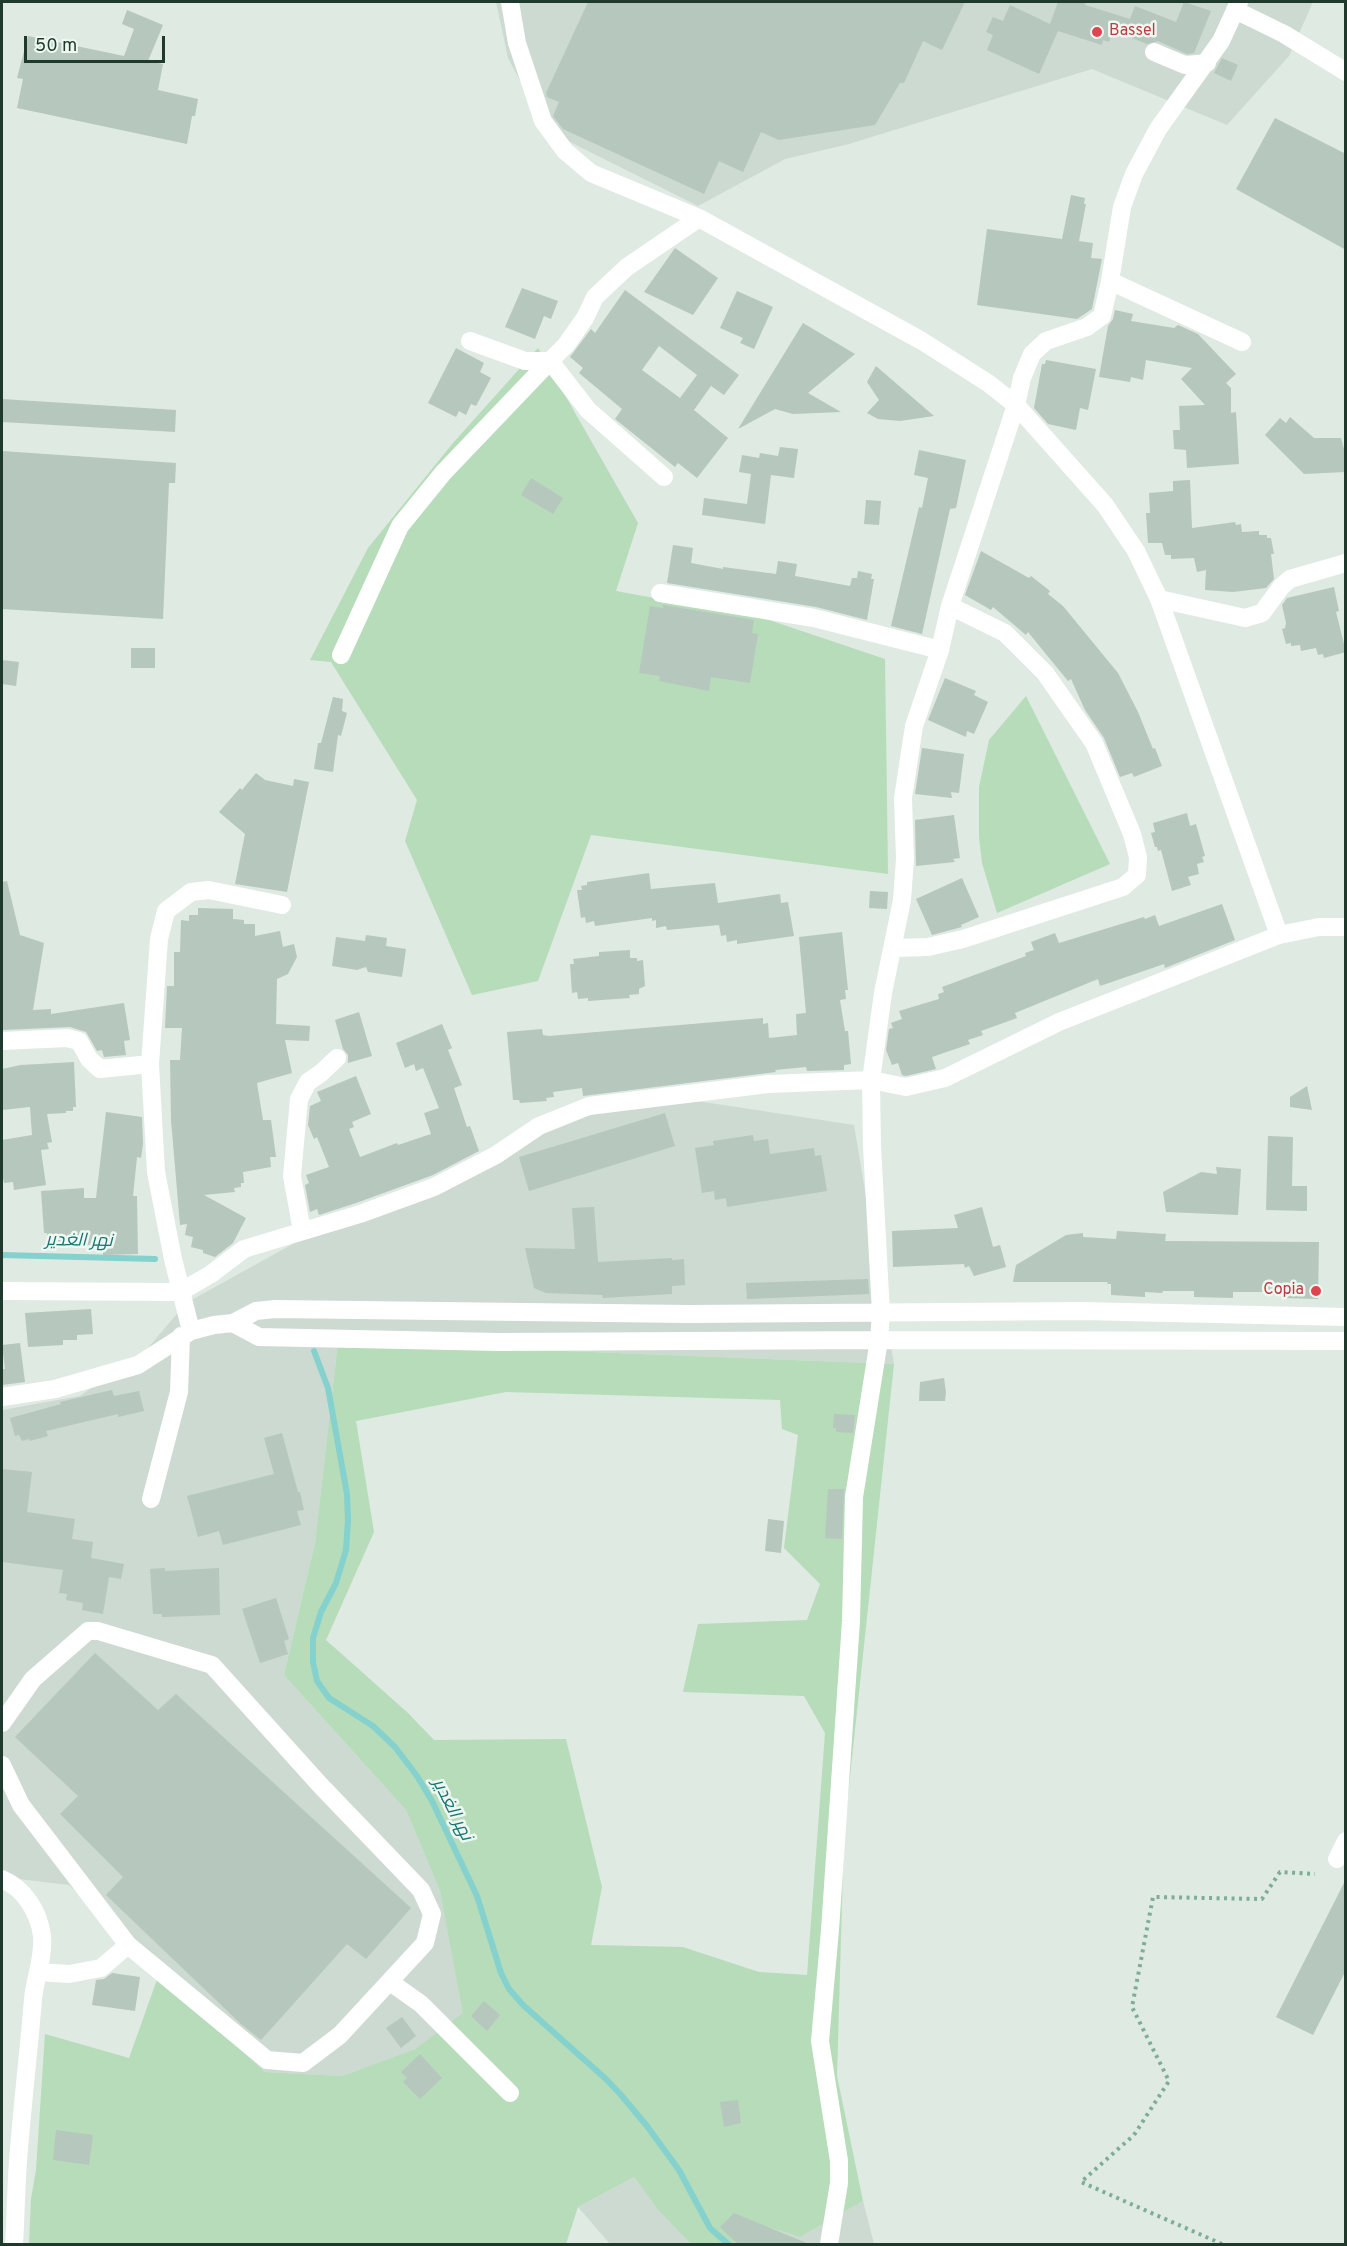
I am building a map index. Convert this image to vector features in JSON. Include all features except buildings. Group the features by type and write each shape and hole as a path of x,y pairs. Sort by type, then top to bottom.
{"street":[{"path":"510,2 517,44 543,121 565,151 591,173 699,218 922,340 988,383 1016,405 1106,505 1136,551 1159,599 1279,935"},
{"path":"829,2244 839,2182 839,2161 820,2041 830,1930 850,1631 854,1497 879,1340 881,1312 872,1146 872,1080 883,993 902,900 905,859 903,798 912,736 940,650 950,606 1016,405 1022,378 1032,354 1046,341 1087,327 1102,316 1122,207 1134,174 1158,129 1221,41 1237,6 1346,72"},
{"path":"1154,52 1185,65 1207,63"},
{"path":"341,655 400,526 443,473 566,345 585,318 596,297 627,267 699,218"},
{"path":"1110,281 1242,342"},
{"path":"470,342 525,361 550,361"},
{"path":"550,361 588,410 664,477"},
{"path":"1159,599 1245,618 1262,613 1281,586 1290,579 1346,562"},
{"path":"660,593 814,618 940,650"},
{"path":"894,948 928,947 963,939 1123,887 1137,875 1138,857 1132,834 1094,743 1045,673 1005,633 950,606"},
{"path":"151,1499 180,1392 186,1334 156,1172 150,1064 159,939 166,910 190,892 209,890 282,905"},
{"path":"2,1291 180,1292 211,1274 244,1249 360,1214 434,1187 496,1155 539,1126 589,1106 768,1084 872,1080 906,1087 945,1078 1059,1022 1279,935 1319,927 1346,927"},
{"path":"2,1041 67,1038 79,1041 89,1059 100,1069 150,1064"},
{"path":"302,1231 292,1176 299,1099 308,1082 337,1058"},
{"path":"2,1397 55,1389 138,1365 186,1334 214,1325 233,1323 256,1311 275,1309 690,1314 1081,1311 1346,1317"},
{"path":"233,1323 259,1336 544,1342 1346,1341"},
{"path":"2,1722 33,1679 88,1631 98,1631 212,1665 321,1786 421,1890 432,1914 425,1943 340,2036 303,2063 267,2060 128,1945 21,1804 2,1765"},
{"path":"1337,1859 1346,1841"},
{"path":"2,1879 24,1893 37,1916 42,1936 41,1958 34,1988 18,2151 14,2244"},
{"path":"38,1972 69,1974 101,1968 128,1945"},
{"path":"390,1983 421,2004 510,2093"}],"path":[{"path":"1222,2244 1081,2182 1134,2135 1169,2080 1132,2007 1153,1897 1262,1899 1280,1872 1315,1874"}],"shaded area":[{"path":"496,2 1313,2 1289,56 1227,125 1092,69 849,144 785,159 698,206 546,130 508,58"},
{"path":"671,1097 854,1125 894,1364 338,1342 315,1543 284,1675 406,1810 440,1891 464,2013 415,2049 342,2076 265,2072 159,1974 69,1885 2,1877 2,1410 80,1396 148,1348 186,1303 320,1229 427,1194 523,1130"},
{"path":"634,2177 658,2210 691,2244 610,2244 578,2207"},
{"path":"863,2201 874,2244 746,2244 727,2228 735,2217 800,2237"}],"green space":[{"path":"538,348 638,523 616,591 763,618 885,659 888,874 591,835 538,981 472,995 405,841 417,800 331,662 310,660 368,548 453,443"},
{"path":"1026,696 1110,864 997,913 982,863 979,837 979,787 989,740"},
{"path":"338,1342 894,1364 844,1833 837,2076 863,2201 800,2237 735,2217 727,2228 746,2244 691,2244 658,2210 634,2177 578,2207 566,2244 29,2244 45,2034 129,2058 159,1974 265,2072 342,2076 415,2049 463,2013 440,1891 406,1810 284,1675 315,1543","holes":["506,1392 780,1400 782,1429 798,1435 784,1548 820,1584 807,1620 698,1624 683,1692 804,1696 825,1733 807,1975 759,1972 683,1947 591,1945 602,1887 566,1739 434,1740 408,1713 326,1640 374,1532 356,1421"]}],"waterway":[{"name":"نهر الغدير","path":"2,1255 155,1259"},
{"name":"نهر الغدير","path":"314,1351 328,1388 347,1494 348,1520 346,1550 336,1583 321,1612 313,1638 313,1662 317,1681 329,1698 373,1726 395,1747 417,1776 432,1801 477,1896 501,1973 509,1989 523,2005 621,2095 679,2170 710,2228 728,2244"}],"place":[{"name":"Bassel","path":"1097,32"},
{"name":"Copia","path":"1316,1291"}]}
